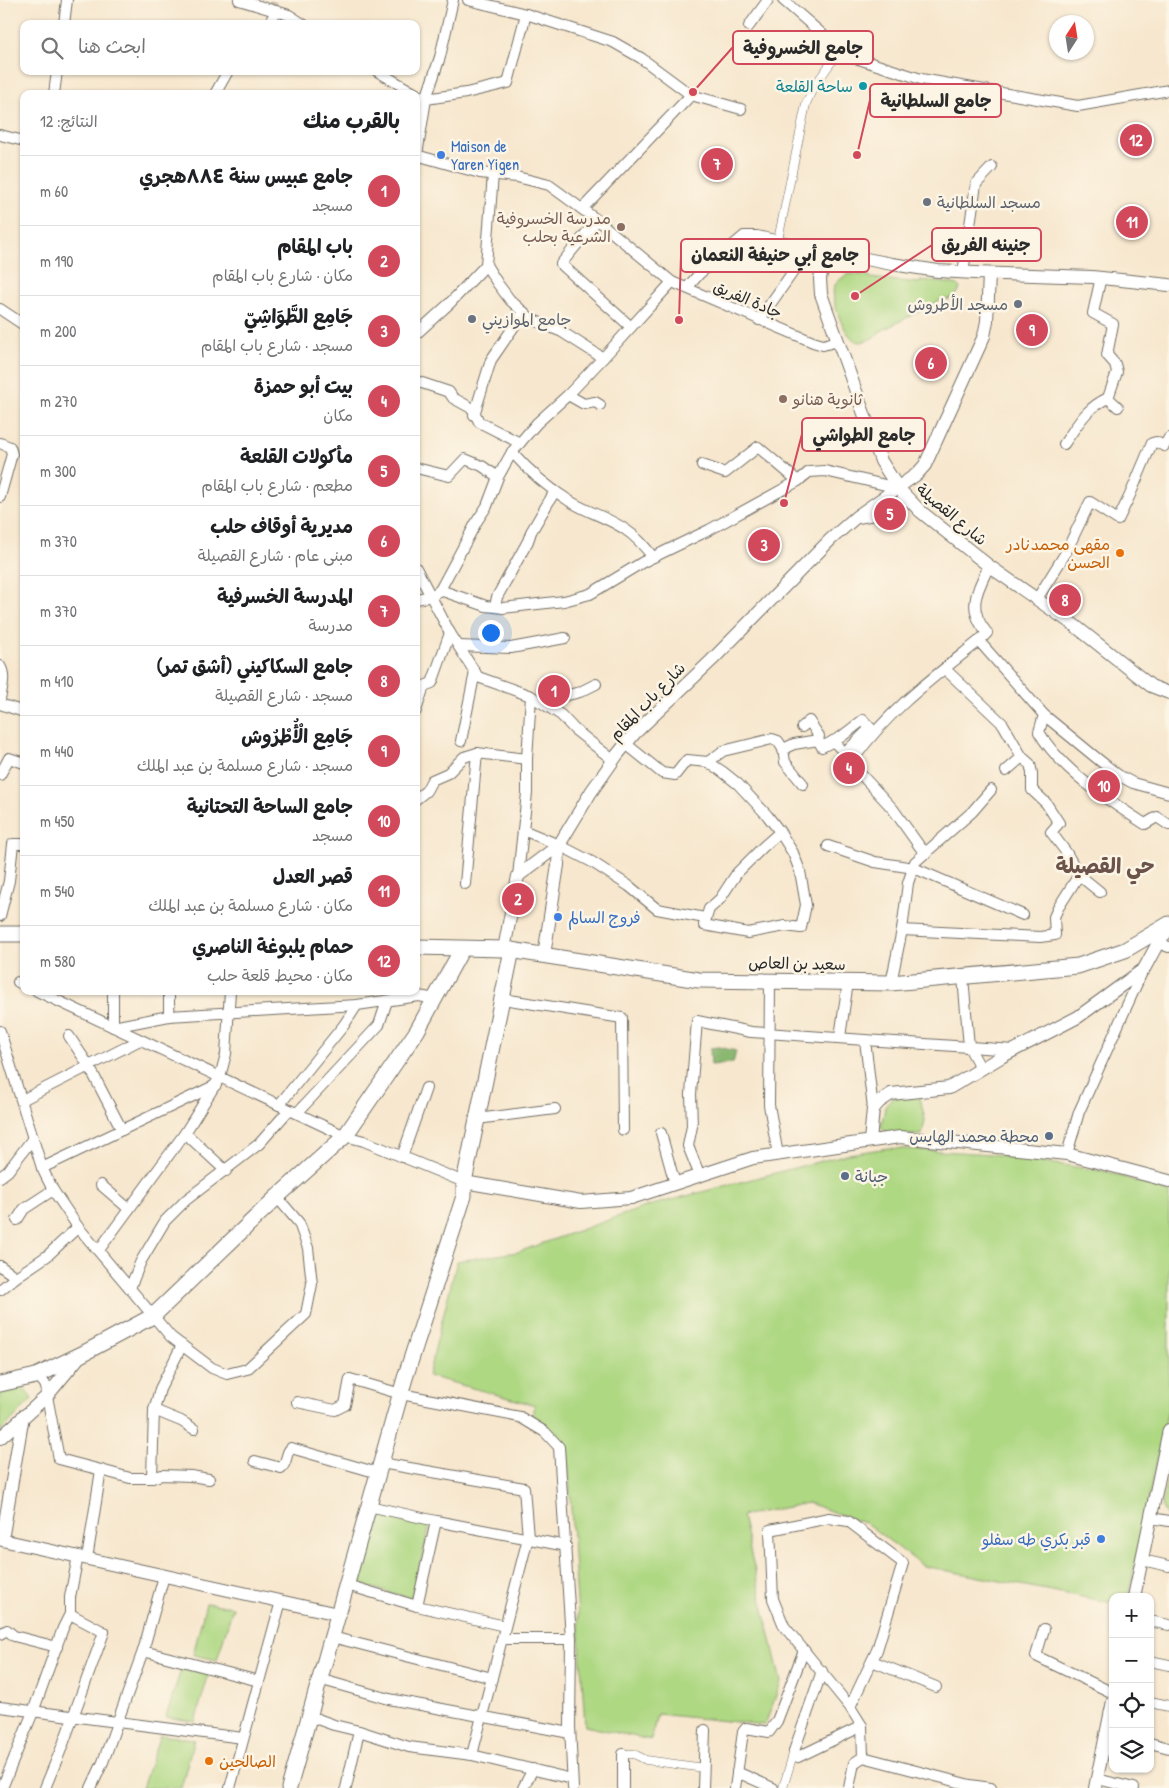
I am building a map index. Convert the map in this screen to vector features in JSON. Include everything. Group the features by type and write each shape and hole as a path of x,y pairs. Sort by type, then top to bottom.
{"main road":[{"name":"سعيد بن العاص","path":"420,947 508,950 699,980 891,984 1078,966 1125,950 1169,924"},
{"path":"0,934 20,934"},
{"path":"0,1384 36,1376 153,1316 277,1198 346,1136 417,1031 462,949"},
{"path":"289,1788 401,1394 464,1196 464,1182 503,999 508,950"}],"street":[{"path":"64,20 67,0"},
{"path":"239,0 289,15 297,20"},
{"path":"420,133 426,99 440,57 453,0"},
{"path":"468,0 526,14 613,42 628,49 691,95 741,109"},
{"path":"749,26 768,0"},
{"path":"783,0 846,55 921,79 1078,106 1169,90"},
{"path":"271,20 276,11"},
{"path":"420,96 426,99 466,94 508,83 526,14"},
{"path":"778,240 806,104 812,88 840,50"},
{"path":"55,90 56,75"},
{"path":"217,90 226,75"},
{"path":"384,75 409,90"},
{"path":"582,209 691,95"},
{"path":"0,135 20,140"},
{"name":"جادة الفريق","path":"420,156 480,173 517,177 549,186 597,220 672,282 759,320 823,345 838,342"},
{"path":"963,272 976,184 992,167"},
{"path":"493,174 486,265 510,300 524,312 532,318 562,332 603,358"},
{"path":"597,220 561,264 630,328"},
{"path":"687,288 699,274 744,236 757,236 904,266 989,274 1100,277 1169,285"},
{"path":"759,320 802,259 806,246"},
{"name":"شارع القصيلة","path":"826,251 820,279 820,290 881,461 898,488 920,511 989,566 1074,625 1151,686 1169,694"},
{"path":"420,330 450,303 486,265"},
{"name":"شارع باب المقام","path":"544,955 558,865 559,845 613,760 626,744 831,539 856,517 917,474 925,465 984,336 987,321 989,274"},
{"path":"1064,444 1087,411 1098,402 1108,398 1117,372 1115,364 1107,355 1113,324 1093,314 1100,277"},
{"path":"436,593 487,506 498,477 512,452 536,423 568,395 672,282"},
{"path":"0,309 20,322"},
{"path":"474,415 490,360 524,312"},
{"path":"420,382 449,392 453,398 473,409 474,415 479,422 520,443"},
{"path":"568,395 584,404 595,402 600,406"},
{"path":"1108,398 1118,407"},
{"path":"1037,599 1065,554 1090,502 1118,520 1152,443 1156,442 1164,446 1169,438"},
{"path":"0,443 10,447 12,454 0,497"},
{"path":"702,465 725,473 758,447 798,480"},
{"path":"512,452 523,464 568,500 624,528 639,540 653,557"},
{"path":"420,469 449,476 465,458 482,466 498,477"},
{"path":"420,598 436,593 486,606 503,608 525,607 564,601 590,594 653,557 709,530 809,472 825,471 898,488"},
{"path":"496,607 497,597 555,491"},
{"path":"856,517 879,513 907,499"},
{"path":"833,741 845,753 979,641 987,632 979,623 974,598 989,566"},
{"path":"420,573 436,593 450,633 478,676 536,699 561,715 585,738 613,760"},
{"path":"420,698 424,686 432,683 450,633"},
{"path":"458,646 510,648 565,638"},
{"path":"979,641 1044,715 1118,775 1133,783 1169,792"},
{"path":"0,666 2,668 3,682 0,699"},
{"path":"945,669 1003,724 1022,757 1030,764 1032,790 1046,803 1058,823 1051,832 1066,852 1079,875 1100,892"},
{"path":"462,741 475,672"},
{"path":"536,699 580,692 596,684"},
{"path":"508,950 527,793 527,759 536,699"},
{"path":"0,704 20,711"},
{"path":"1044,715 1039,732 1048,748 1101,796 1145,824 1157,817 1169,825"},
{"path":"802,727 810,722 819,736 818,740 822,747 863,720 872,730"},
{"path":"872,730 855,757 854,765 858,773 897,813 920,847 927,853"},
{"path":"708,762 723,751 772,739 778,742 783,749 785,762 803,784"},
{"path":"783,749 794,744 818,740"},
{"path":"626,744 662,773 675,775 687,760 708,762 738,784 767,815 780,832 793,853 800,872 806,905 801,928 785,926 748,933 704,925 709,909 720,898 737,873 762,847 780,832"},
{"path":"420,796 426,791 432,780 448,773 464,757 477,753 527,759"},
{"path":"466,884 477,753"},
{"path":"1006,771 1022,757"},
{"path":"0,775 9,758 20,762"},
{"path":"891,984 902,930 908,883 915,862 972,812 991,790"},
{"path":"523,830 559,845 629,886 657,909 706,918"},
{"path":"0,916 9,882 13,844 20,844"},
{"path":"518,876 559,845"},
{"path":"828,846 875,862 914,868 1024,915"},
{"path":"902,930 1040,937 1055,935 1054,917 1079,875"},
{"path":"874,1109 879,1102 891,1094 949,1088 1014,1050 1078,1017 1144,969 1164,945 1169,929"},
{"path":"1067,1154 1079,1112 1144,969"},
{"path":"963,977 969,1047 981,1069"},
{"path":"770,980 769,1106 778,1154"},
{"path":"840,1037 848,982"},
{"path":"45,995 140,1040 218,1081 289,1109 346,1136 364,1141 464,1182 580,1202 631,1198 753,1158 900,1137 1067,1154 1156,1176 1169,1181"},
{"path":"113,995 113,1027"},
{"path":"169,995 169,1016"},
{"path":"99,1250 185,1133 218,1081 226,1054 230,995"},
{"path":"113,1027 169,1016 357,1005 419,996 435,999"},
{"path":"503,999 622,1018 623,1130"},
{"path":"130,1288 141,1261 164,1220 186,1200 259,1144 289,1109 379,1025 387,1001"},
{"path":"289,1109 325,1047 344,1025 357,1005"},
{"path":"700,1176 688,1146 692,1126 691,1094 697,1021 751,1032 1014,1050"},
{"path":"0,1030 42,1168 53,1190 78,1227 171,1337 212,1368 227,1374 247,1369 306,1314 312,1284 308,1248 299,1223 277,1198"},
{"path":"69,1036 89,1066 122,1130"},
{"path":"22,1100 140,1040"},
{"path":"865,1040 874,1109 870,1141"},
{"path":"42,1168 218,1081"},
{"path":"402,1157 426,1088"},
{"path":"477,1119 555,1109"},
{"path":"185,1133 226,1171"},
{"path":"661,1134 675,1184"},
{"path":"0,1177 8,1171 33,1138"},
{"path":"101,1185 129,1209"},
{"path":"17,1220 24,1209 53,1190"},
{"path":"0,1290 47,1256 78,1227"},
{"path":"0,1266 16,1277"},
{"path":"152,1478 154,1410 160,1389 182,1345"},
{"path":"0,1438 22,1416 47,1396 82,1354"},
{"path":"36,1376 42,1379 47,1386 47,1396 59,1459 130,1478 152,1478 162,1475 209,1479"},
{"path":"297,1402 335,1410 345,1406 350,1379 401,1394 520,1417 545,1432 559,1447 571,1639 570,1734 572,1783 533,1769 472,1755 409,1747 309,1716"},
{"path":"154,1410 181,1421 194,1429"},
{"path":"22,1416 1,1540 338,1614"},
{"path":"1135,1593 1169,1430"},
{"path":"255,1461 281,1468 284,1466 288,1450 291,1448 380,1468 524,1488 528,1538 472,1755"},
{"path":"2,1788 70,1614 70,1597 82,1558 101,1470"},
{"path":"369,1506 566,1546"},
{"path":"850,1707 877,1650 903,1563 848,1521 829,1518 770,1530 773,1600 784,1626 850,1707 862,1726 864,1757"},
{"path":"1151,1518 1169,1521"},
{"path":"417,1606 436,1521"},
{"path":"1142,1560 1169,1566"},
{"path":"91,1788 143,1651 164,1576"},
{"path":"347,1585 417,1606 505,1626"},
{"path":"230,1788 281,1601"},
{"path":"45,1788 104,1632 70,1614"},
{"path":"1154,1622 1169,1625"},
{"path":"1044,1629 1036,1656 1109,1691"},
{"path":"0,1634 7,1630 14,1636 57,1647"},
{"path":"332,1637 492,1678"},
{"path":"502,1639 571,1639"},
{"path":"735,1788 743,1732 746,1728 768,1732 776,1721 804,1650"},
{"path":"143,1651 259,1680"},
{"path":"872,1661 936,1688"},
{"path":"1154,1662 1169,1665"},
{"path":"783,1788 822,1672"},
{"path":"320,1679 389,1699 570,1734"},
{"path":"1154,1703 1169,1706"},
{"path":"0,1707 243,1738"},
{"path":"794,1751 798,1757 862,1726"},
{"path":"703,1788 705,1730"},
{"path":"346,1788 359,1731"},
{"path":"1109,1737 1096,1784 1134,1788"},
{"path":"1154,1744 1169,1748"},
{"path":"623,1788 623,1754 634,1754 646,1760 704,1768"},
{"path":"849,1788 854,1763 864,1757 970,1786 991,1788"},
{"path":"523,1788 533,1769"},
{"path":"737,1772 773,1788"},
{"path":"958,1788 970,1786"}],"green space":[{"path":"849,274 869,275 870,278 920,283 921,280 954,284 958,285 960,289 956,295 947,300 945,298 879,332 878,335 871,339 859,342 854,340 844,327 834,301 834,287 840,279"},
{"path":"718,1047 736,1051 733,1063 711,1065 710,1048"},
{"path":"893,1097 920,1097 925,1120 922,1135 888,1135 881,1126 886,1104"},
{"path":"888,1148 991,1154 1109,1172 1169,1193 1169,1404 1129,1593 1109,1593 1109,1602 923,1566 867,1524 808,1503 742,1516 781,1682 765,1725 657,1714 651,1740 585,1726 567,1446 532,1420 535,1405 428,1376 457,1261 518,1252 648,1206 848,1154"},
{"path":"22,1386 32,1399 0,1432 0,1392"},
{"path":"1169,1467 1169,1516 1166,1515 1162,1507"},
{"path":"381,1508 431,1522 411,1598 361,1585"},
{"path":"206,1603 233,1607 217,1660 193,1655"},
{"path":"182,1667 209,1673 195,1722 166,1717"},
{"path":"160,1735 194,1739 181,1788 142,1788"}],"tunnel":[{"path":"273,10 275,0"}],"place":[{"name":"ساحة القلعة","path":"863,86"},
{"name":"جامع الخسروفية","path":"693,92"},
{"name":"حمام يلبوغة الناصري","path":"1136,140"},
{"name":"Maison de Yaren Yigen","path":"441,155"},
{"name":"جامع السلطانية","path":"857,155"},
{"name":"المدرسة الخسرفية","path":"717,164"},
{"name":"مسجد السلطانية","path":"927,202"},
{"name":"قصر العدل","path":"1132,222"},
{"name":"مدرسة الخسروفية الشرعية بحلب","path":"621,227"},
{"name":"جنينه الفريق","path":"855,296"},
{"name":"مسجد الأطروش","path":"1018,304"},
{"name":"جامع الموازيني","path":"472,319"},
{"name":"جامع أبي حنيفة النعمان","path":"679,320"},
{"name":"جَامِع الْأُطْرُوش","path":"1032,330"},
{"name":"مديرية أوقاف حلب","path":"931,363"},
{"name":"ثانوية هنانو","path":"783,399"},
{"name":"جامع الطواشي","path":"784,503"},
{"name":"مأكولات القلعة","path":"890,514"},
{"name":"جَامِع الطَّوَاشِيّ","path":"764,545"},
{"name":"مقهى محمدنادر الحسن","path":"1120,553"},
{"name":"جامع السكاكيني (أشق تمر)","path":"1065,600"},
{"name":"جامع عبيس سنة ٨٨٤هجري","path":"554,691"},
{"name":"بيت أبو حمزة","path":"849,768"},
{"name":"جامع الساحة التحتانية","path":"1104,786"},
{"name":"باب المقام","path":"518,899"},
{"name":"فروج السالم","path":"558,917"},
{"name":"محطة محمد الهايس","path":"1049,1136"},
{"name":"جبانة","path":"845,1176"},
{"name":"قبر بكري طه سفلو","path":"1101,1539"},
{"name":"الصالحين","path":"209,1761"}],"district":[{"name":"حي القصيلة","path":"1105,865"}]}
